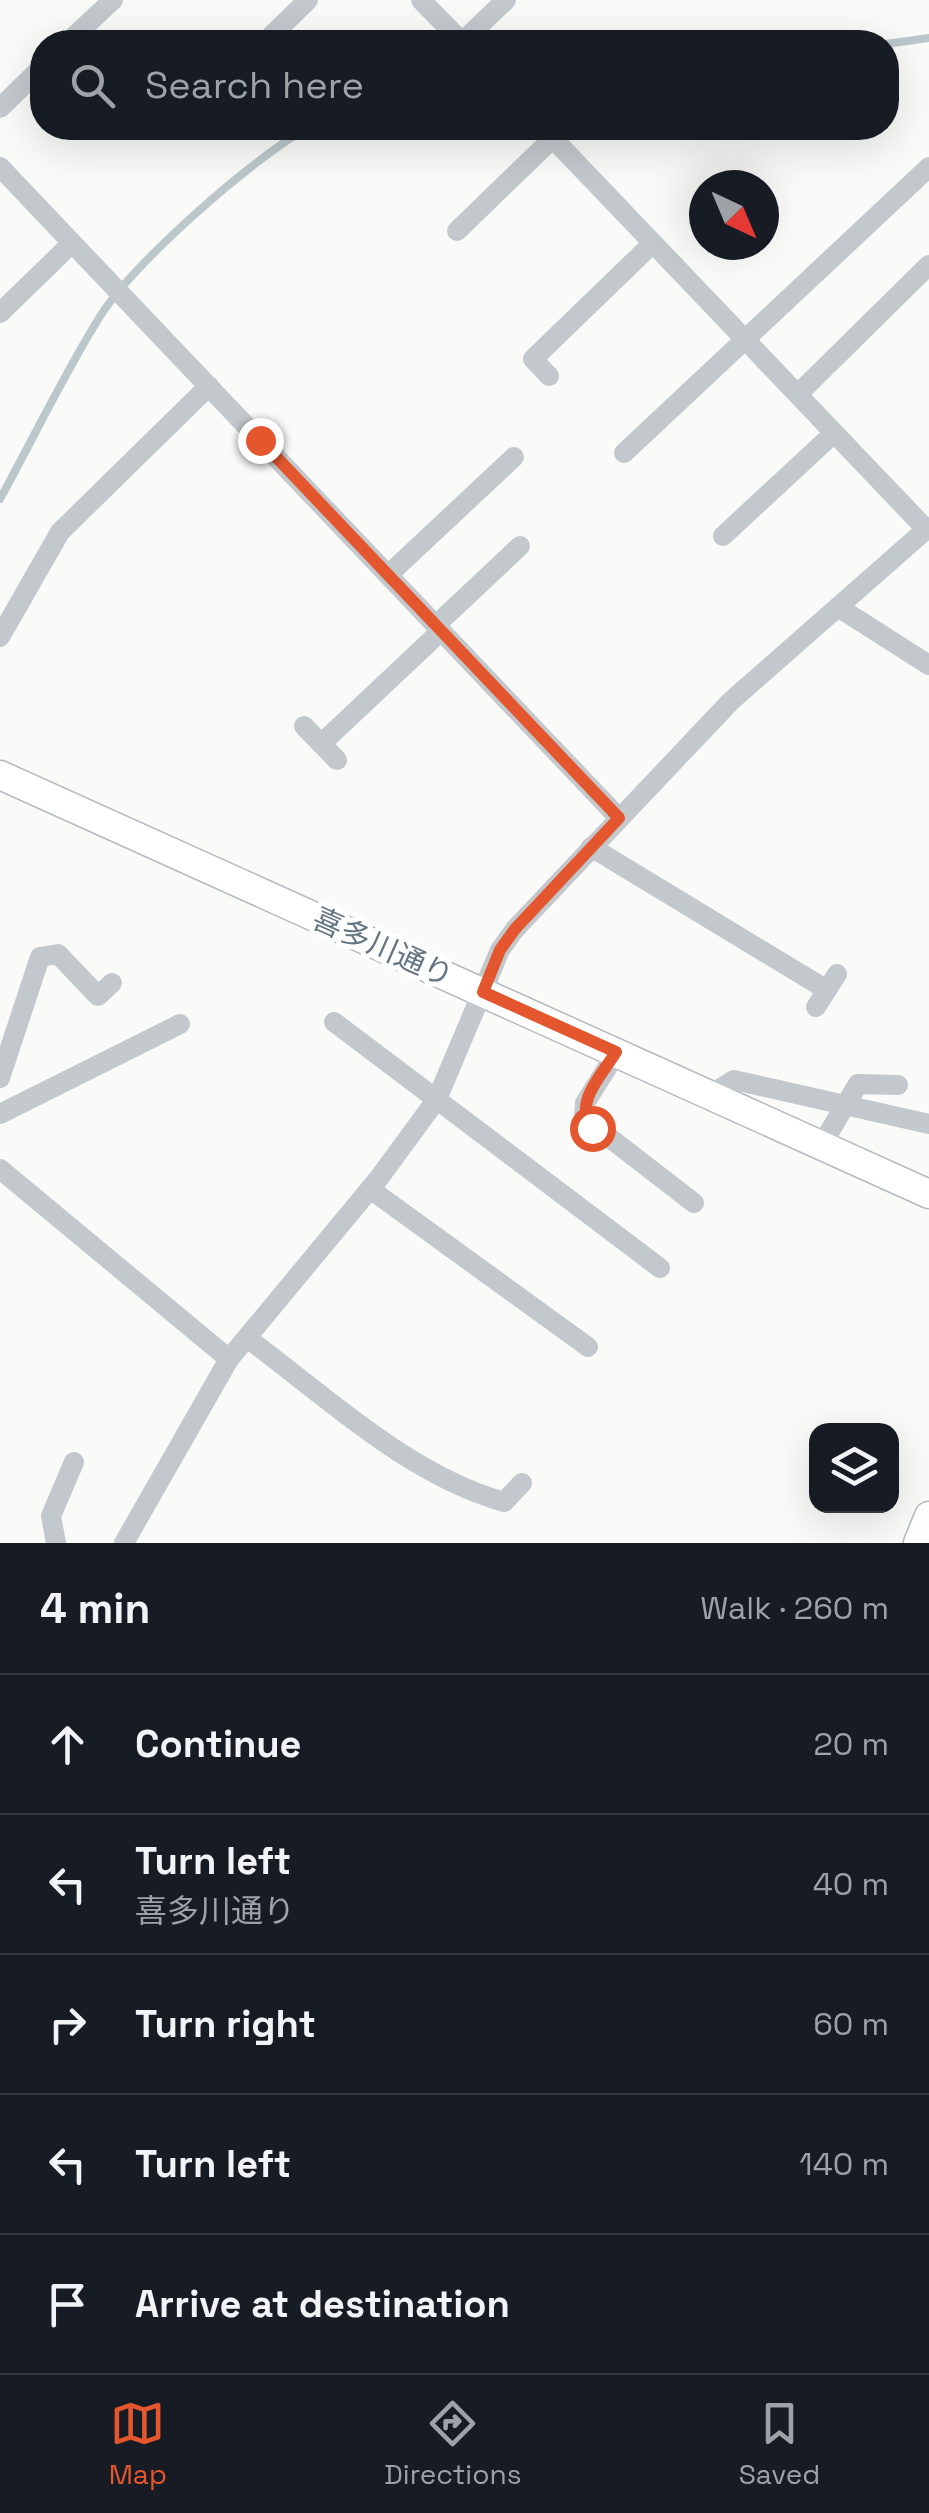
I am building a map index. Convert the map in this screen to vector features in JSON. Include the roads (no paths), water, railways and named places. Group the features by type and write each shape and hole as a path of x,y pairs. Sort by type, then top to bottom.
{"street":[{"path":"81,30 113,0"},
{"path":"277,30 308,0"},
{"path":"421,0 450,30"},
{"path":"475,30 506,0"},
{"path":"0,108 30,79"},
{"path":"457,231 542,140"},
{"path":"124,1543 230,1359 370,1189 437,1099 500,950 515,929 731,701 926,534 555,140"},
{"path":"624,453 929,166"},
{"path":"0,167 619,818"},
{"path":"0,312 72,243"},
{"path":"549,376 533,359 653,243"},
{"path":"798,394 929,265"},
{"path":"0,637 60,532 209,386"},
{"path":"723,536 834,433"},
{"path":"388,575 514,457"},
{"path":"321,744 520,546"},
{"path":"838,607 929,665"},
{"path":"304,726 338,760"},
{"name":"喜多川通り","path":"0,775 929,1194"},
{"path":"591,847 827,991"},
{"path":"0,1078 40,956 58,954 98,996 112,983"},
{"path":"334,1022 660,1268"},
{"path":"0,1114 180,1024"},
{"path":"616,1052 584,1103 584,1118 694,1203"},
{"path":"711,1094 734,1080 929,1124"},
{"path":"822,1144 843,1103 858,1084 898,1084"},
{"path":"0,1169 230,1359"},
{"path":"370,1189 588,1348"},
{"path":"247,1338 420,1464 464,1491 504,1502 522,1482"},
{"path":"56,1543 51,1516 74,1462"},
{"path":"918,1543 929,1516"}],"waterway":[{"path":"899,42 929,38"},
{"path":"0,499 73,362 115,295 195,214 288,140"}]}
